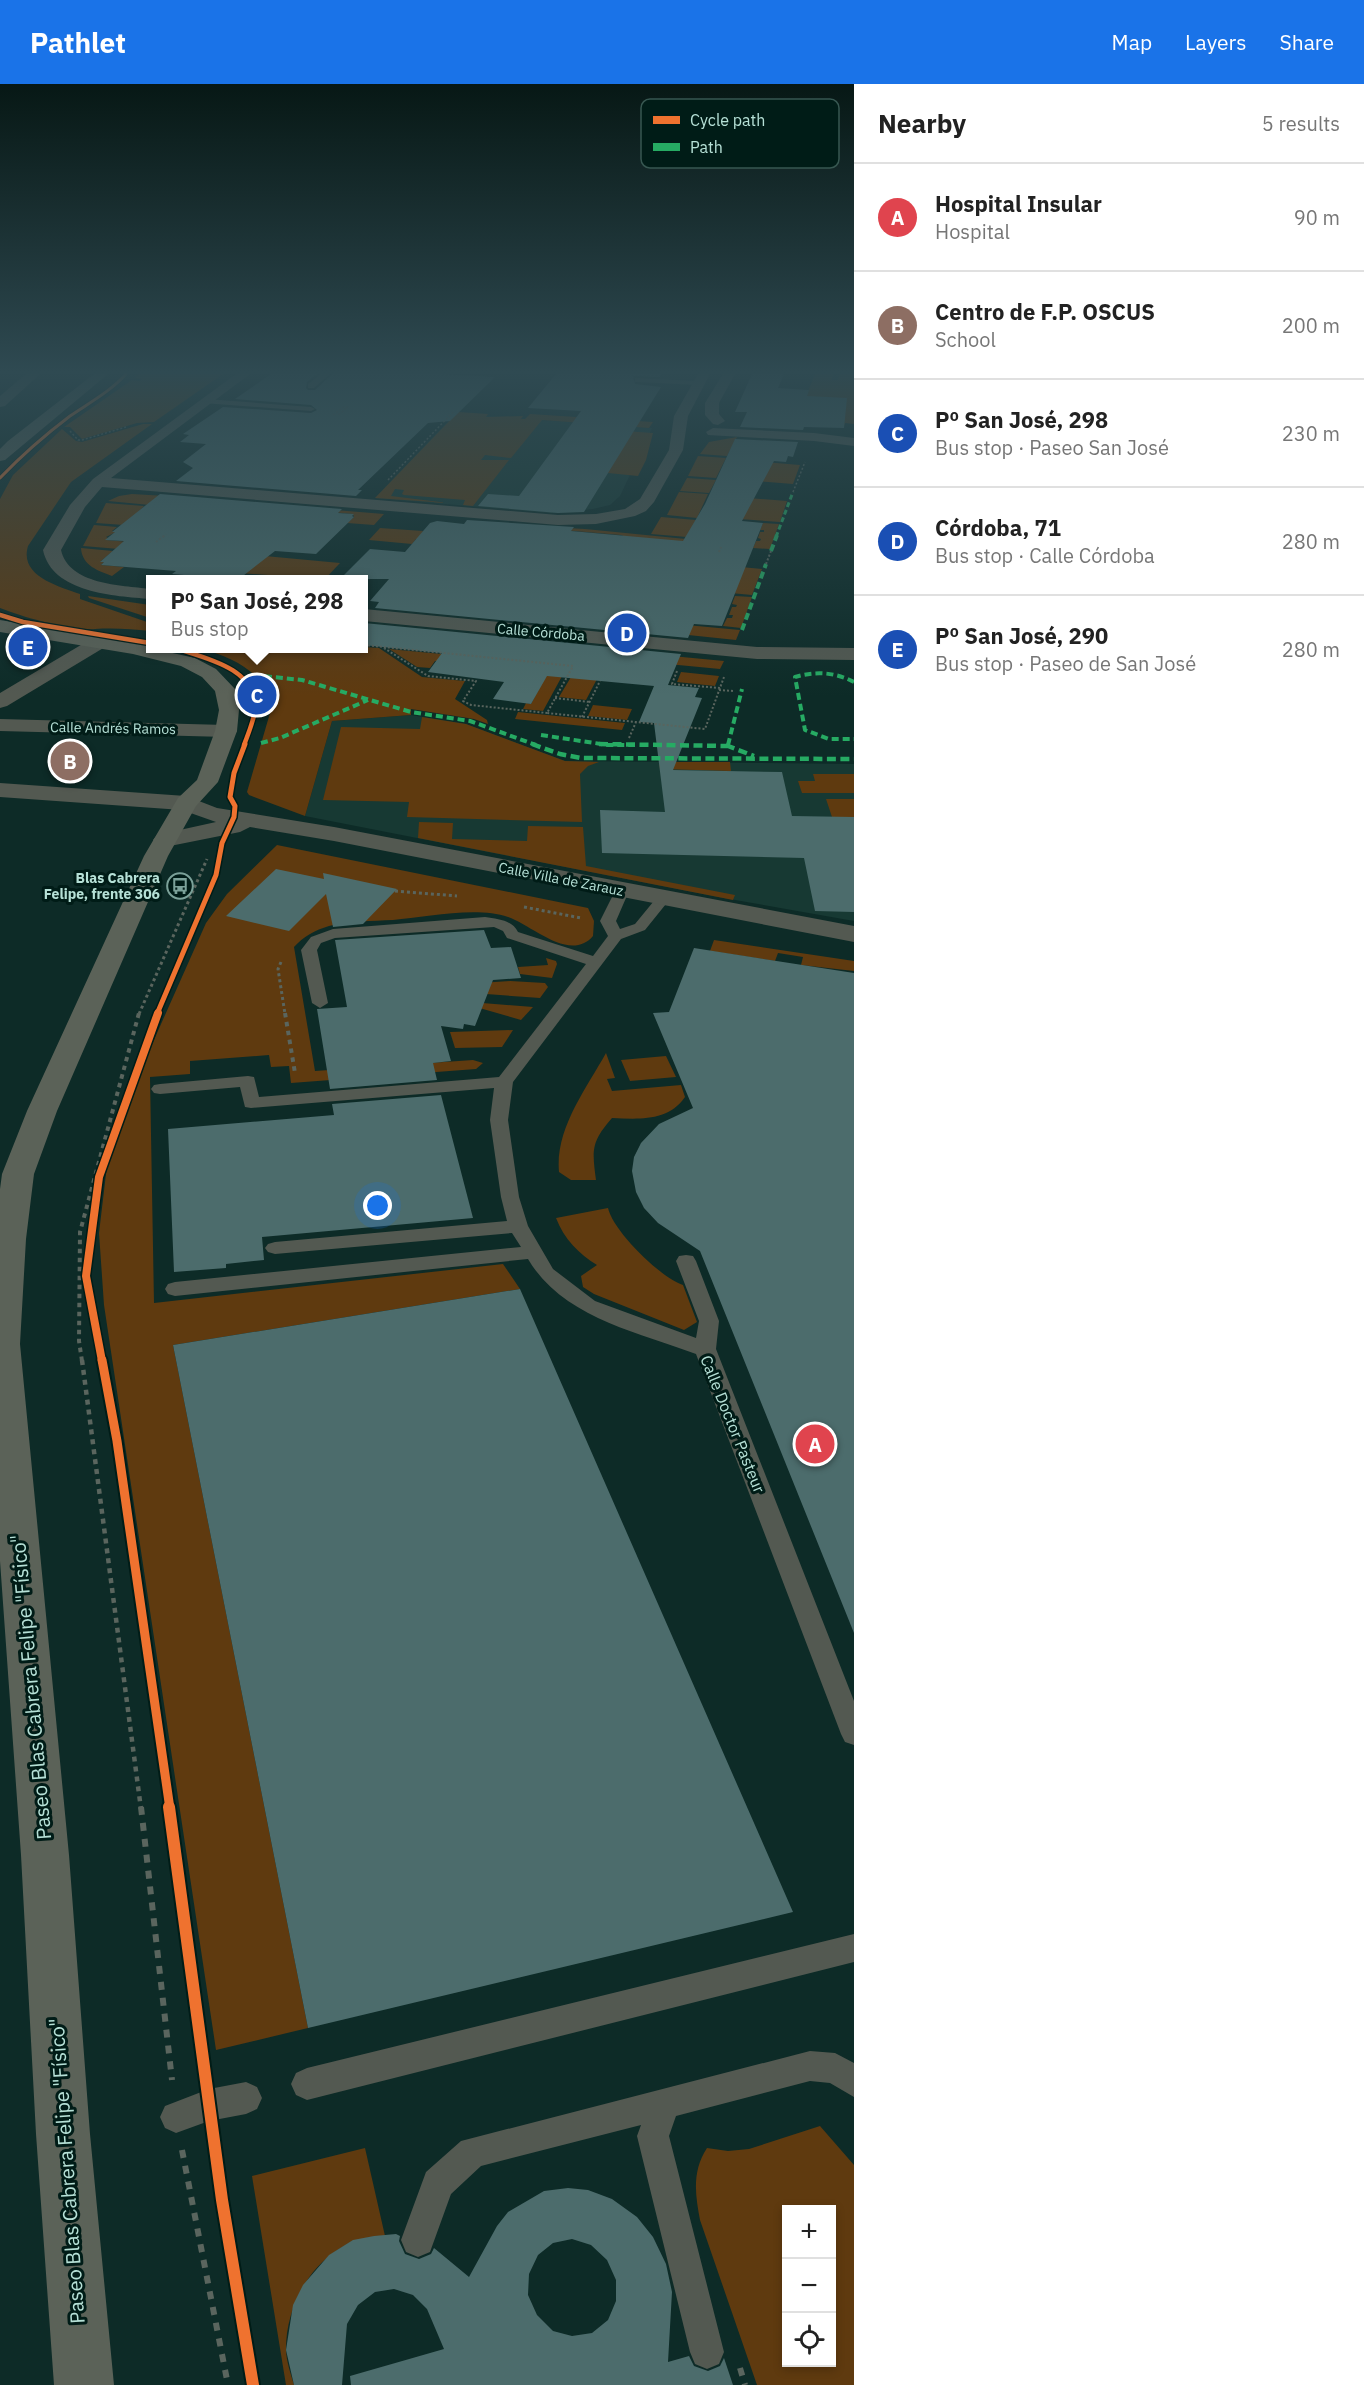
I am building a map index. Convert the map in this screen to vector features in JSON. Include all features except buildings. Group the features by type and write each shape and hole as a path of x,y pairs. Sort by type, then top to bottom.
{"street":[{"path":"146,593 103,587 74,578 56,564 52,550 78,505 103,483 558,520 613,517 629,513 646,502 658,481"},
{"name":"Calle Córdoba","path":"368,615 757,653 854,654"},
{"path":"0,626 146,652"},
{"path":"0,702 98,643"},
{"name":"Calle Córdoba","path":"826,654 854,648"},
{"path":"150,653 188,662 209,673 225,689 229,710 226,731 207,782"},
{"name":"Calle Andrés Ramos","path":"0,725 226,731"},
{"name":"Paseo Blas Cabrera Felipe \"Físico\"","path":"84,2385 63,2134 45,1855 2,1344 9,1239 18,1174 46,1100 165,840 186,802 207,782"},
{"name":"Calle Villa de Zarauz","path":"207,782 235,806 269,823"},
{"path":"0,790 186,802"},
{"name":"Calle Villa de Zarauz","path":"186,802 212,814 854,934"},
{"name":"Calle Villa de Zarauz","path":"165,840 207,830 269,823"}],"lane":[{"path":"622,891 608,921 616,936 640,927 663,899"},
{"path":"320,1003 309,950 316,940 333,934 467,923 497,923 509,928 512,935 595,962"},
{"name":"Calle Doctor Pasteur","path":"616,936 504,1082 499,1120 510,1197 518,1226 546,1273 588,1306 705,1349 854,1734"},
{"path":"160,1089 248,1081 251,1103 504,1082"},
{"path":"275,1248 518,1226"},
{"path":"176,1288 532,1252"},
{"path":"686,1261 709,1321 705,1349"},
{"path":"307,2085 854,1948"},
{"path":"418,2240 438,2184 472,2152 810,2066 835,2068 854,2081"},
{"path":"176,2117 209,2105 246,2098"},
{"path":"664,2104 653,2136 707,2352"}],"path":[{"path":"365,505 387,481"},
{"path":"793,492 795,485"},
{"path":"156,542 166,534"},
{"path":"719,552 721,547"},
{"path":"765,564 771,550"},
{"path":"368,646 573,666 547,713"},
{"path":"383,647 428,676 476,681 463,700 471,705 705,729 725,674"},
{"path":"484,665 489,657"},
{"path":"678,670 672,684 734,692"},
{"path":"582,717 600,681"},
{"path":"555,698 590,702"},
{"path":"629,738 636,722"},
{"path":"208,857 135,1023 80,1232 79,1341 151,1883 176,2117 228,2385"},
{"path":"93,1221 99,1177 122,1112"},
{"path":"89,1254 86,1276 89,1287"}],"shaded area":[{"path":"10,481 72,481 28,546 29,565 42,578 80,594 80,599 146,622 146,631 61,626 0,608 0,499"},
{"path":"391,481 627,481 620,496 610,505 551,513 375,498"},
{"path":"391,481 492,481 473,506 463,505 465,500 404,495 402,494 404,490 395,489 391,496 448,503 375,498"},
{"path":"685,481 715,481 709,493 680,491"},
{"path":"761,481 794,481 793,484"},
{"path":"679,492 708,494 697,518 667,515"},
{"path":"132,494 183,497 153,500 150,505 108,501"},
{"path":"748,498 787,501 780,522 739,519"},
{"path":"106,503 144,506 130,521 123,523 124,525 96,523"},
{"path":"335,510 384,514 374,525 347,523 354,517 353,514 332,512"},
{"path":"661,517 696,520 687,537 651,534"},
{"path":"763,523 779,524 770,549 753,548 756,541 761,539 758,538 760,532 764,532 760,530"},
{"path":"495,524 585,529 686,539 677,558 621,535"},
{"path":"94,525 117,527 112,531 116,532 106,537 108,538 106,540 129,542 119,549 83,546"},
{"path":"380,528 423,531 420,539 416,539 412,544 369,540"},
{"path":"81,548 113,551 101,561 104,562 101,565 124,567 112,576 102,572 92,567 84,559"},
{"path":"178,548 340,563 329,575 225,572"},
{"path":"720,565 762,569 752,595 709,591"},
{"path":"88,596 146,604 146,617"},
{"path":"735,596 752,597 741,628 723,626 727,618 732,618 733,615 729,615 732,607 737,605 732,604"},
{"path":"654,622 740,630 736,640 650,631"},
{"path":"368,647 379,648 422,677 465,681 455,699 487,720 488,724 474,719 411,709 411,715 332,721 305,816 249,795 247,792 270,713 269,700 265,688 257,678 226,657 216,653 368,653"},
{"path":"588,648 724,661 720,669 584,656"},
{"path":"389,649 483,658 453,663 435,661 430,668 417,667"},
{"path":"492,659 567,667 543,711 523,709 526,703 531,704 540,687"},
{"path":"681,672 719,676 715,686 677,682"},
{"path":"571,677 597,679 586,700 559,697"},
{"path":"593,705 632,709 627,720 588,716"},
{"path":"518,712 625,723 622,730 515,719"},
{"path":"411,715 466,724 565,761 854,764 854,921 718,897 305,816 332,721"},
{"path":"422,717 466,724 565,761 599,762 588,766 580,774 582,822 407,817 409,802 323,800 341,727 420,729"},
{"path":"659,762 730,762 731,771 660,769"},
{"path":"813,774 854,774 854,793 802,793 798,781 815,781"},
{"path":"826,799 854,799 854,817 832,817"},
{"path":"419,822 453,823 452,839 527,841 528,826 583,827 586,866 735,895 733,900 418,838"},
{"path":"277,845 588,908 594,921 593,936 584,943 573,946 551,940 508,917 466,912 337,924 314,932 294,947 315,1071 473,1060 483,1063 476,1069 291,1083 289,1066 271,1067 269,1055 190,1061 190,1074 150,1077 154,1303 503,1264 520,1289 173,1345 308,2028 216,2050 104,1305 99,1233 108,1157 137,1078 206,923 227,894"},
{"path":"714,940 854,961 854,971 801,965 803,957 778,953 775,961 710,951"},
{"path":"546,958 556,961 557,964 552,978 520,974 518,967 548,965"},
{"path":"510,981 545,983 548,987 540,998 445,991 464,984"},
{"path":"470,1002 533,1007 521,1020 469,1005"},
{"path":"513,1030 502,1047 455,1048 450,1032"},
{"path":"606,1053 615,1078 607,1079 612,1091 681,1085 685,1097 670,1111 661,1115 642,1118 612,1118 600,1134 595,1147 596,1180 571,1180 559,1172 562,1140 581,1095"},
{"path":"666,1056 676,1077 630,1081 621,1060"},
{"path":"608,1208 619,1229 639,1253 674,1281 683,1285 697,1322 684,1330 594,1294 583,1287 581,1276 597,1265 573,1245 563,1233 556,1218"},
{"path":"820,2126 854,2165 854,2385 757,2385 700,2220 697,2201 697,2174 707,2148 728,2151 749,2149"},
{"path":"365,2148 385,2236 364,2239 345,2246 328,2257 313,2272 293,2308 288,2328 286,2349 294,2385 286,2385 252,2176"}],"marked path":[{"path":"771,551 793,492"},
{"path":"742,630 766,564"},
{"path":"854,682 825,673 795,677 805,730 829,739 854,739"},
{"path":"254,675 302,680 411,712 470,721 560,754 581,758 854,759"},
{"path":"742,689 728,746 754,756"},
{"path":"261,743 280,738 368,700"},
{"path":"541,735 608,745 728,746"}],"cycle path":[{"path":"0,615 23,622 146,642"},
{"path":"191,653 219,662 240,675 253,690 255,709 234,773 230,797 235,806 234,817 222,843 216,875 153,1025 99,1177 86,1276 117,1441 178,1867 222,2200 253,2385"}],"place":[{"name":"Córdoba, 71","path":"627,633"},
{"name":"Pº San José, 290","path":"28,647"},
{"name":"Pº San José, 298","path":"257,695"},
{"name":"Centro de F.P. OSCUS","path":"70,761"},
{"name":"Blas Cabrera Felipe, frente 306","path":"180,886"},
{"name":"Hospital Insular","path":"815,1444"}]}
